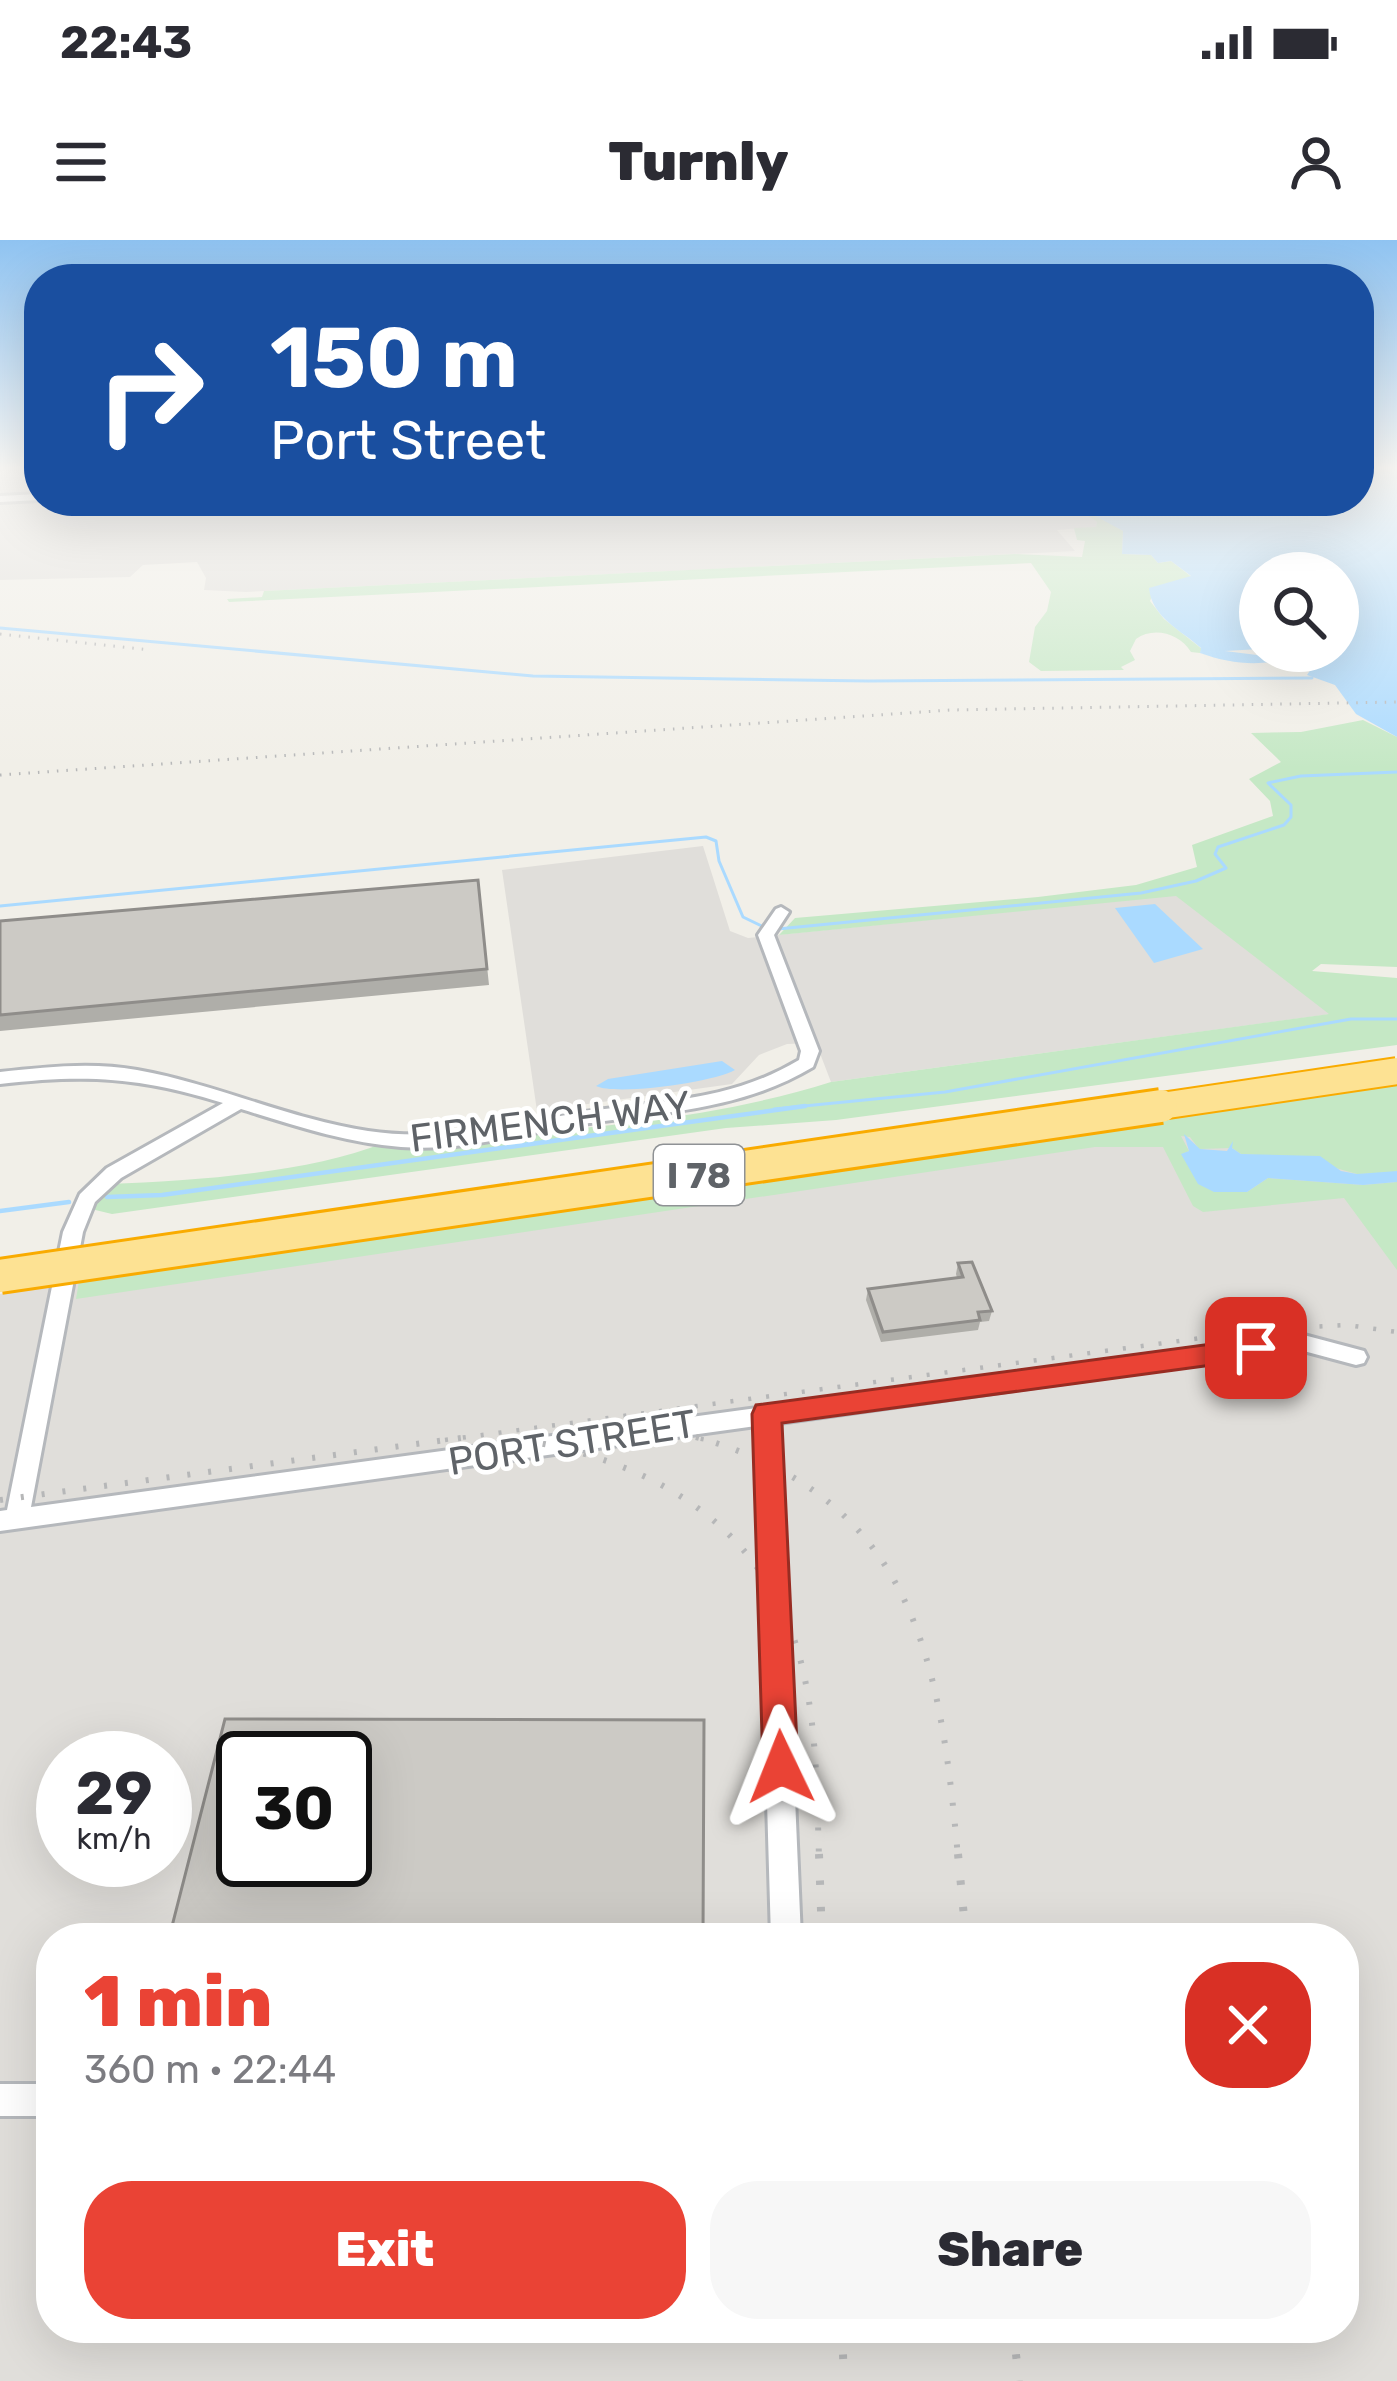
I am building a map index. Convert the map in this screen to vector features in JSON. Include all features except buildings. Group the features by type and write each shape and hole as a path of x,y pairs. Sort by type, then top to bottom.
{"highway":[{"name":"I 78","path":"0,1261 1397,1061"},
{"name":"I 78","path":"0,1276 1397,1071"}],"street":[{"name":"FIRMENCH WAY","path":"0,1078 86,1070 139,1076 331,1131 403,1142 734,1100 776,1084 807,1063 809,1051 773,924"},
{"path":"9,1520 73,1232 87,1199 114,1173 237,1103"},
{"name":"PORT STREET","path":"9,1520 1300,1342 1356,1357"},
{"path":"767,1414 785,1923"},
{"path":"0,2100 36,2100"}],"shaded area":[{"path":"0,569 139,569 130,577 0,580"},
{"path":"201,569 713,569 246,592 204,590 206,578"},
{"path":"703,846 730,931 748,938 1176,895 1331,1014 831,1082 816,1043 787,1044 759,1055 732,1084 537,1111 502,870"},
{"path":"1397,1078 1397,2381 0,2381 0,1294"}],"green space":[{"path":"712,569 909,569 227,599 262,597 264,591"},
{"path":"1035,569 1181,569 1193,578 1156,587 1150,601 1164,619 1202,649 1191,652 1174,637 1151,633 1136,639 1130,651 1135,660 1121,667 1124,670 1041,671 1029,662 1035,627 1047,611 1051,592"},
{"path":"1363,720 1397,737 1397,967 1321,964 1312,971 1397,978 1397,1045 836,1120 726,1128 112,1214 87,1208 110,1184 285,1168 383,1143 666,1118 831,1082 1329,1014 1176,896 779,935 795,918 1136,885 1197,867 1192,845 1273,816 1270,801 1249,779 1281,762 1251,733 1301,732"},
{"path":"1397,1078 1397,1171 1392,1173 1357,1174 1300,1158 1241,1154 1232,1148 1199,1149 1190,1137 1181,1136 1189,1151 1182,1154 1237,1191 1247,1192 1268,1178 1363,1185 1397,1182 1397,1270 1344,1198 1203,1212 1193,1206 1163,1147 1095,1147 76,1299 79,1281"}],"water":[{"path":"1182,569 1239,569 1239,650 1225,651 1239,653 1239,662 1200,653 1201,648 1161,615 1149,588 1191,576"},
{"path":"1359,569 1397,569 1397,737 1356,714 1335,685 1307,675 1359,672"},
{"path":"1155,904 1203,949 1154,963 1115,908"},
{"path":"722,1061 735,1070 666,1086 596,1086 608,1079"},
{"path":"1184,1134 1200,1149 1227,1151 1233,1141 1232,1148 1241,1154 1320,1156 1341,1171 1357,1174 1397,1171 1397,1182 1363,1185 1268,1178 1247,1192 1214,1192 1198,1184 1181,1154 1189,1151"}],"waterway":[{"path":"0,628 533,676 868,681 1312,678"},
{"path":"778,929 1141,893 1196,881 1226,868 1215,854 1218,847 1284,825 1291,817 1291,805 1268,783 1301,776 1397,772"},
{"path":"0,906 706,837 716,841 719,861 743,917 766,928"},
{"path":"774,1109 945,1092 1351,1019 1397,1019"},
{"path":"107,1197 162,1195 805,1106"},
{"path":"0,1211 69,1202"}],"railway":[{"path":"0,634 151,650"},
{"path":"0,775 951,710 1397,702"},
{"path":"445,1440 1268,1329 1347,1325 1397,1332"},
{"path":"630,1425 701,1439"},
{"path":"0,1500 468,1437"},
{"path":"696,1437 701,1439"},
{"path":"701,1439 707,1440"},
{"path":"701,1439 769,1464 827,1501 870,1545 902,1596 925,1654 940,1717 958,1857"},
{"path":"522,1440 620,1466 663,1486 703,1512 737,1543 766,1581 789,1624 804,1675 816,1766 819,1857"},
{"path":"819,1854 821,1923"},
{"path":"958,1854 965,1923"},
{"path":"843,2343 844,2381"},
{"path":"1015,2343 1019,2381"}],"route":[{"path":"781,1767 767,1414 1256,1348"}]}
